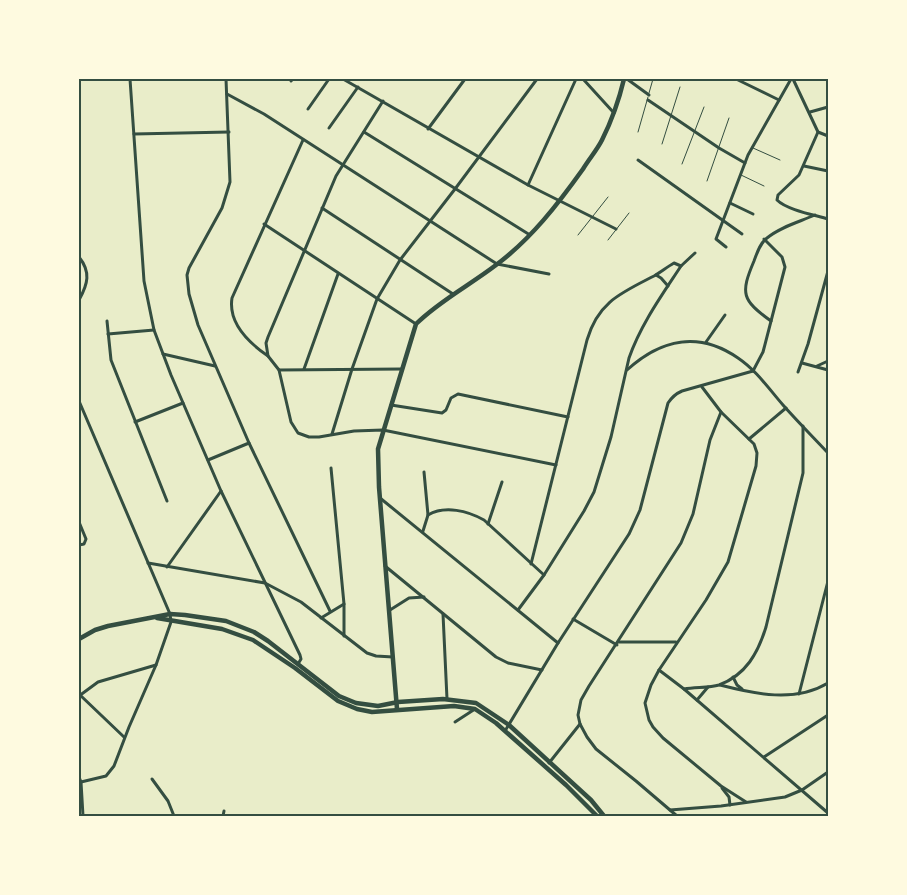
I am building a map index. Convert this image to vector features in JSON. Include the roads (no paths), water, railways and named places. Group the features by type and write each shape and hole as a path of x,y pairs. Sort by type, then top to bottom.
{"main road":[{"path":"397,709 398,702 377,456 379,443 416,324 432,309 497,264 531,235 559,202 601,141 626,79"},
{"path":"79,639 94,630 108,626 170,614 226,621 243,627 268,640 339,696 356,703 378,706 398,702 447,699 476,703 509,725 592,800 604,816"},
{"path":"156,618 222,629 242,635 263,646 295,668 332,698 352,708 372,712 454,706 475,709 505,731 566,785 597,816"}],"street":[{"path":"130,79 144,281 154,330 221,491 300,655 301,659 295,668"},
{"path":"226,79 230,182 222,208 194,258 188,275 188,294 192,308 249,443 330,611"},
{"path":"308,109 329,79"},
{"path":"343,79 528,185 616,229"},
{"path":"428,129 465,79"},
{"path":"332,434 352,368 377,299 400,260 537,79"},
{"path":"528,185 576,79"},
{"path":"583,79 614,112"},
{"path":"626,79 649,94"},
{"path":"736,79 779,100"},
{"path":"726,247 716,239 740,174 752,148 792,79 810,112 818,132 804,166 796,179 778,195 777,200 788,207 828,219"},
{"path":"329,128 358,88"},
{"path":"228,94 264,114 497,264 549,274"},
{"path":"648,100 719,148 745,163"},
{"path":"268,356 266,343 268,337 322,208 342,165 382,101"},
{"path":"810,112 828,107"},
{"path":"134,134 229,132"},
{"path":"364,132 531,235"},
{"path":"818,132 828,136"},
{"path":"303,140 264,224 232,298 231,305 231,313 242,332 268,356 279,370 288,412 294,429 298,433 309,437 364,430 383,430 556,464"},
{"path":"638,160 742,234"},
{"path":"804,166 828,171"},
{"path":"730,203 753,214"},
{"path":"322,208 453,295"},
{"path":"771,321 746,296 744,289 748,276 764,239 781,229 815,215"},
{"path":"264,224 416,324"},
{"path":"505,731 573,619 629,534 637,517 647,486 655,448 668,403 676,394 753,371 763,352 785,264 782,257 764,239"},
{"path":"518,610 544,575 591,500 611,437 629,358 637,337 681,266 695,253"},
{"path":"79,257 86,268 88,276 79,300"},
{"path":"531,564 586,340 593,322 600,311 624,292 674,263 681,266"},
{"path":"798,372 828,271"},
{"path":"304,369 338,274"},
{"path":"656,275 668,286"},
{"path":"706,342 725,315"},
{"path":"107,321 111,360 167,501"},
{"path":"108,334 154,330"},
{"path":"626,370 646,355 674,343 685,341 706,342 739,358 828,453"},
{"path":"163,354 216,366"},
{"path":"817,367 828,361"},
{"path":"802,363 828,370"},
{"path":"279,370 403,369"},
{"path":"702,387 721,412 756,448 756,466 728,562 706,600 659,670 646,697 645,708 653,727 663,738 720,786 744,803"},
{"path":"391,405 442,413 446,410 451,398 458,394 568,417"},
{"path":"79,401 170,614 171,622 156,665 110,773 97,779 81,782"},
{"path":"135,422 183,403"},
{"path":"749,439 786,408"},
{"path":"683,809 678,816 596,749 580,724 578,715 581,700 681,543 693,514 710,440 721,412"},
{"path":"719,685 744,670 753,660 764,633 803,473 803,426"},
{"path":"208,460 249,443"},
{"path":"331,468 344,604 344,636"},
{"path":"423,531 428,515 424,472"},
{"path":"488,524 502,482"},
{"path":"167,567 221,491"},
{"path":"380,497 558,643"},
{"path":"428,515 436,511 456,510 476,516 488,524 544,575"},
{"path":"79,522 86,539 84,544 79,545"},
{"path":"148,563 265,583 286,593 367,653 394,657"},
{"path":"385,566 496,658 508,663 542,670"},
{"path":"799,694 828,581"},
{"path":"390,610 409,598 425,598"},
{"path":"321,618 344,604"},
{"path":"443,613 447,699"},
{"path":"573,619 618,644 677,642"},
{"path":"124,738 80,695 98,682 156,665"},
{"path":"659,670 684,689 828,813"},
{"path":"733,678 742,689"},
{"path":"684,689 719,685 784,695 813,691 828,683"},
{"path":"697,700 709,686"},
{"path":"455,722 475,709"},
{"path":"764,757 828,715"},
{"path":"549,763 580,724"},
{"path":"670,810 785,797 802,790 828,772"},
{"path":"79,777 83,816"},
{"path":"152,779 168,802 174,816"},
{"path":"720,786 729,797 730,804"},
{"path":"223,816 224,811"}],"lane":[{"path":"638,132 653,79"},
{"path":"662,144 680,86"},
{"path":"682,164 704,108"},
{"path":"707,181 729,118"},
{"path":"752,148 780,160"},
{"path":"740,174 764,186"},
{"path":"578,235 608,197"},
{"path":"608,240 629,212"}]}
